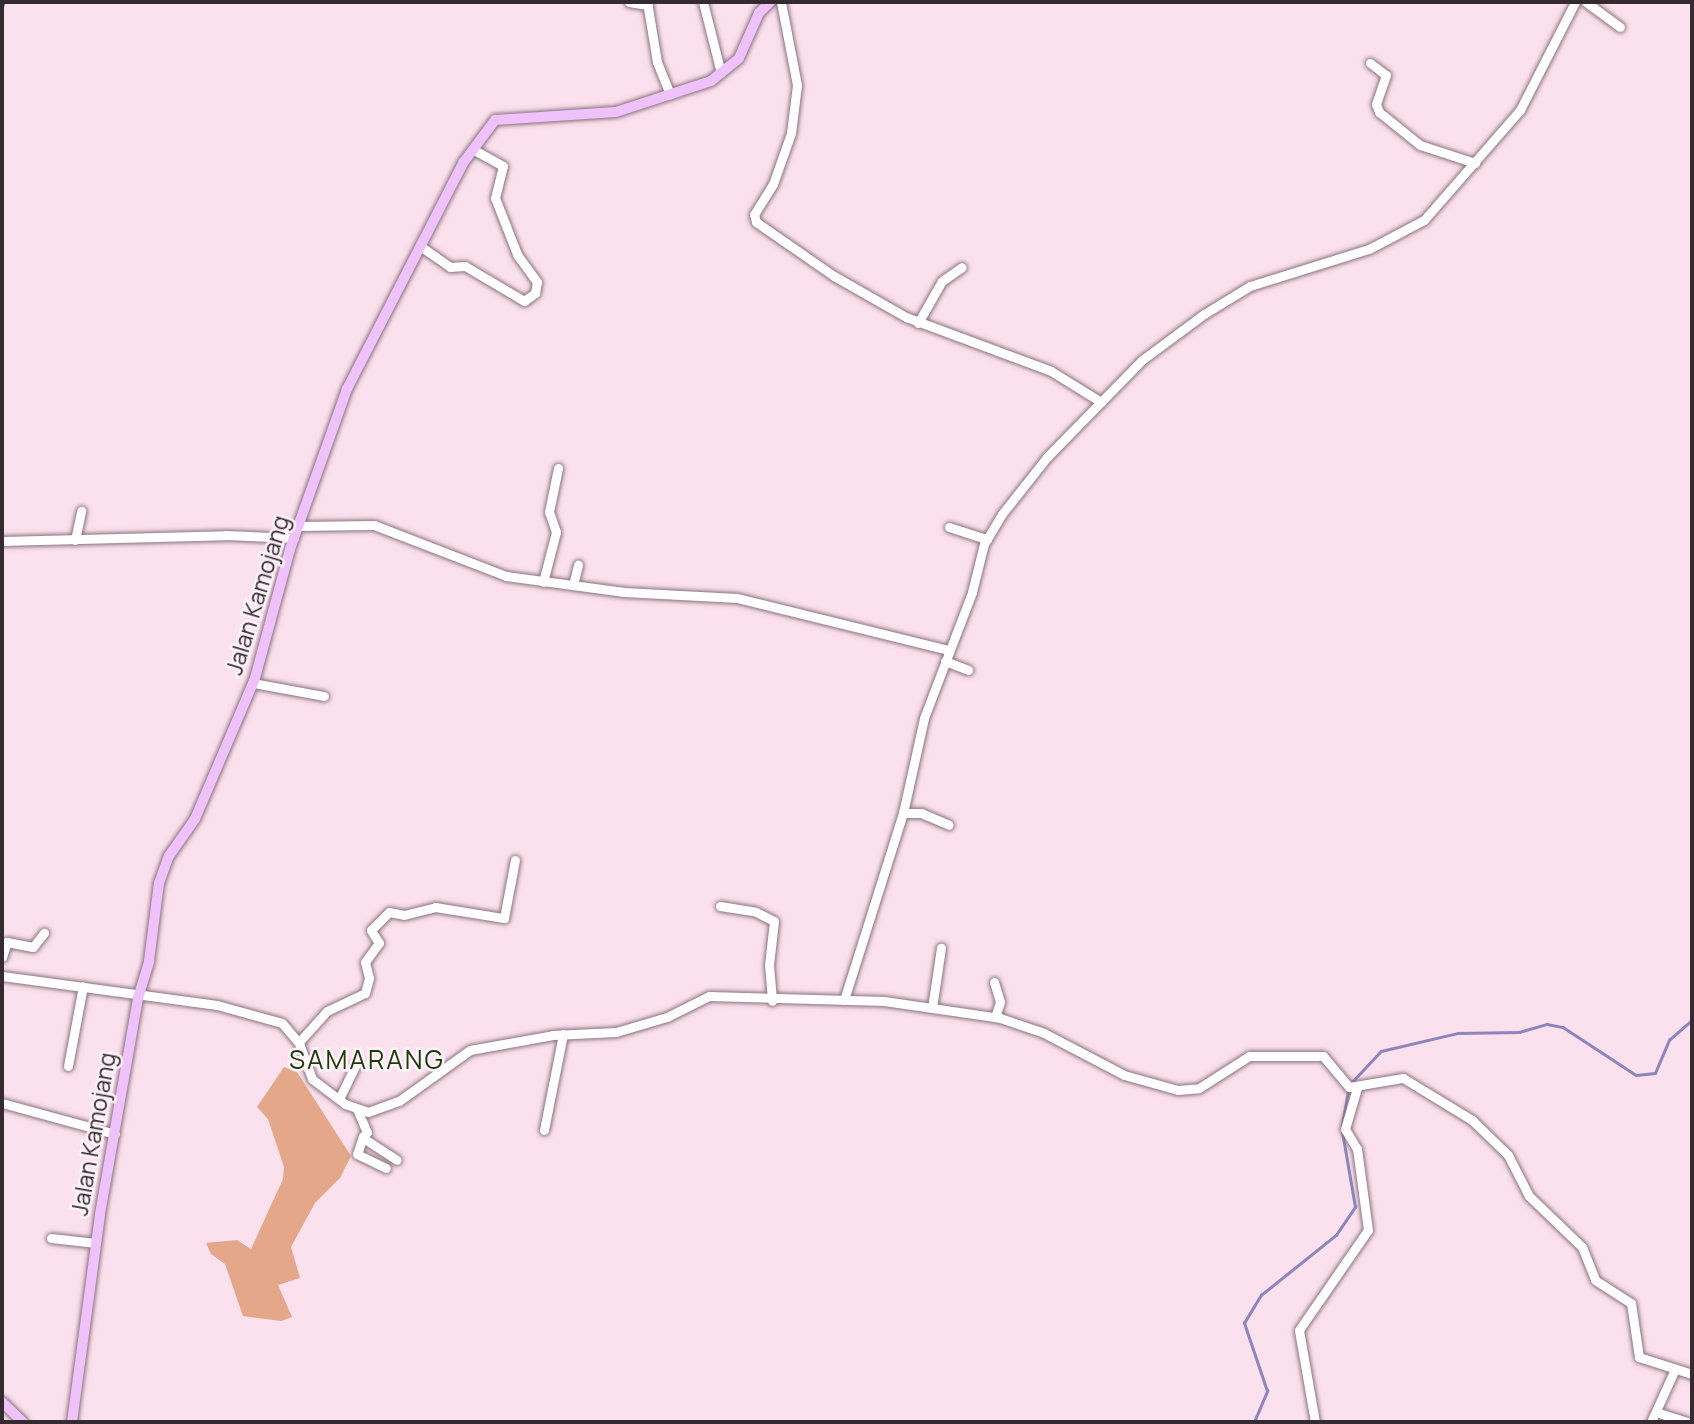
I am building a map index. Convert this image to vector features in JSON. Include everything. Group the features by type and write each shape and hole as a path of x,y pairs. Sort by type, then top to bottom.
{"main road":[{"name":"Jalan Kamojang","path":"72,1422 96,1242 139,994 149,961 161,877 195,819 253,683 293,538 347,389 423,248 472,149 500,119 616,112 721,73 739,58 759,13 770,2"},
{"path":"2,1402 23,1422"}],"street":[{"path":"629,2 647,3 657,62 670,94"},
{"path":"703,2 721,73"},
{"path":"781,2 797,85 783,160 755,220 834,276 918,323 1051,371 1101,402"},
{"path":"844,1000 903,813 924,718 987,539 1047,457 1142,360 1230,296 1250,286 1369,249 1421,222 1520,110 1575,2"},
{"path":"1586,2 1620,27"},
{"path":"1370,63 1386,75 1376,104 1379,112 1420,145 1475,163"},
{"path":"423,248 450,267 465,267 524,301 535,293 537,282 516,250 495,198 503,166 472,149"},
{"path":"918,323 942,281 962,267"},
{"path":"542,582 556,532 549,512 558,468"},
{"path":"75,540 80,510"},
{"path":"298,526 374,525 466,564 542,582 737,598 948,650"},
{"path":"949,527 987,539"},
{"path":"2,541 27,537 75,540 226,535 293,538"},
{"path":"573,585 578,565"},
{"path":"945,661 968,670"},
{"path":"253,683 324,696"},
{"path":"903,813 921,813 949,825"},
{"path":"299,1042 337,1004 354,1001 365,993 369,978 365,962 379,943 371,930 389,912 404,915 435,907 504,918 515,860"},
{"path":"720,906 749,910 774,921 769,965 772,1001"},
{"path":"2,957 7,942 33,947 44,933"},
{"path":"932,1008 940,948"},
{"path":"2,976 225,1007 275,1021 290,1028 299,1042 310,1077 357,1109 375,1111 399,1101 470,1050 563,1034 630,1029 678,1013 705,996 772,1001 844,1000 995,1017 1044,1033 1124,1075 1170,1089 1199,1088 1228,1067 1259,1055 1323,1056 1353,1087"},
{"path":"994,982 1000,1002 995,1017"},
{"path":"68,1066 83,986"},
{"path":"544,1130 563,1034"},
{"path":"339,1099 356,1064"},
{"path":"1353,1087 1403,1079 1472,1120 1504,1150 1527,1194 1582,1247 1595,1280 1631,1303 1639,1357 1692,1374"},
{"path":"1315,1422 1299,1330 1368,1230 1357,1149 1345,1129 1353,1087"},
{"path":"2,1103 115,1134"},
{"path":"357,1109 367,1132 357,1154 386,1168"},
{"path":"363,1136 397,1160"},
{"path":"51,1238 96,1242"},
{"path":"1651,1422 1675,1369"},
{"path":"1656,1412 1686,1422"}],"shaded area":[{"path":"284,1067 297,1072 351,1156 340,1178 315,1203 291,1247 300,1278 278,1285 292,1317 281,1321 243,1316 225,1264 211,1254 206,1243 237,1240 251,1249 283,1179 284,1167 268,1119 257,1107"}],"waterway":[{"path":"2,7 4,2"},
{"path":"1350,1084 1381,1051 1458,1033 1519,1032 1547,1024 1563,1027 1636,1075 1655,1073 1669,1040 1692,1020"},
{"path":"1342,1125 1348,1090"},
{"path":"1254,1422 1267,1391 1244,1323 1261,1295 1336,1235 1355,1207 1342,1132"}],"district":[{"name":"SAMARANG","path":"367,1060"}]}
